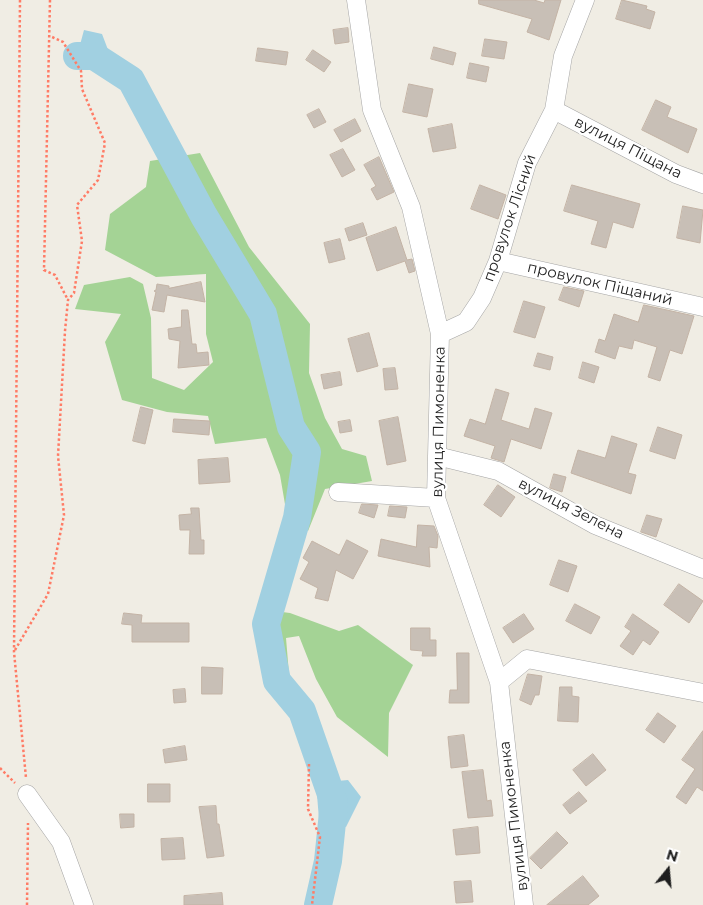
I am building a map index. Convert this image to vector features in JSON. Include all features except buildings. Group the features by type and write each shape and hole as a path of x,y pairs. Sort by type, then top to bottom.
{"street":[{"name":"вулиця Пимоненка","path":"356,0 372,110 412,207 440,334 436,498 499,682 524,905"},
{"name":"провулок Лісний","path":"440,334 466,322 482,298 498,261 528,164 554,110 563,56 585,0"},
{"name":"вулиця Піщана","path":"554,110 676,174 703,184"},
{"name":"провулок Піщаний","path":"498,261 703,307"},
{"name":"вулиця Зелена","path":"437,456 498,471 595,525 703,568"},
{"path":"338,492 436,498"},
{"path":"499,682 527,659 703,693"},
{"path":"27,794 61,842 84,905"}],"path":[{"path":"20,0 14,652 27,794"},
{"path":"14,652 48,594 64,515 58,456 68,300 55,275 44,270 50,0"},
{"path":"50,36 63,42 81,71 82,89 105,143 98,180 77,205 82,241 74,293 68,300"},
{"path":"309,764 308,808 320,837 312,905"},
{"path":"0,768 27,794"},
{"path":"27,905 28,823"}],"green space":[{"path":"200,153 249,247 310,324 309,373 325,418 342,449 366,456 372,481 325,489 308,531 287,516 280,475 266,438 215,444 208,416 167,412 122,400 105,342 121,314 75,309 84,285 130,277 143,284 151,318 152,378 184,390 213,362 206,334 206,274 156,277 105,250 110,214 146,187 150,161"},
{"path":"259,609 290,613 339,631 358,625 413,665 389,713 388,757 337,717 316,679 299,636 286,638 290,686 265,672"}],"water":[{"path":"84,30 102,34 110,55 121,60 120,73 104,71 77,56"},
{"path":"348,780 361,797 346,827 319,819 316,783"}],"waterway":[{"path":"77,56 94,56 131,80 204,216 263,314 291,427 307,452 297,518 266,624 277,681 302,711 334,803 328,861 318,905"}]}
